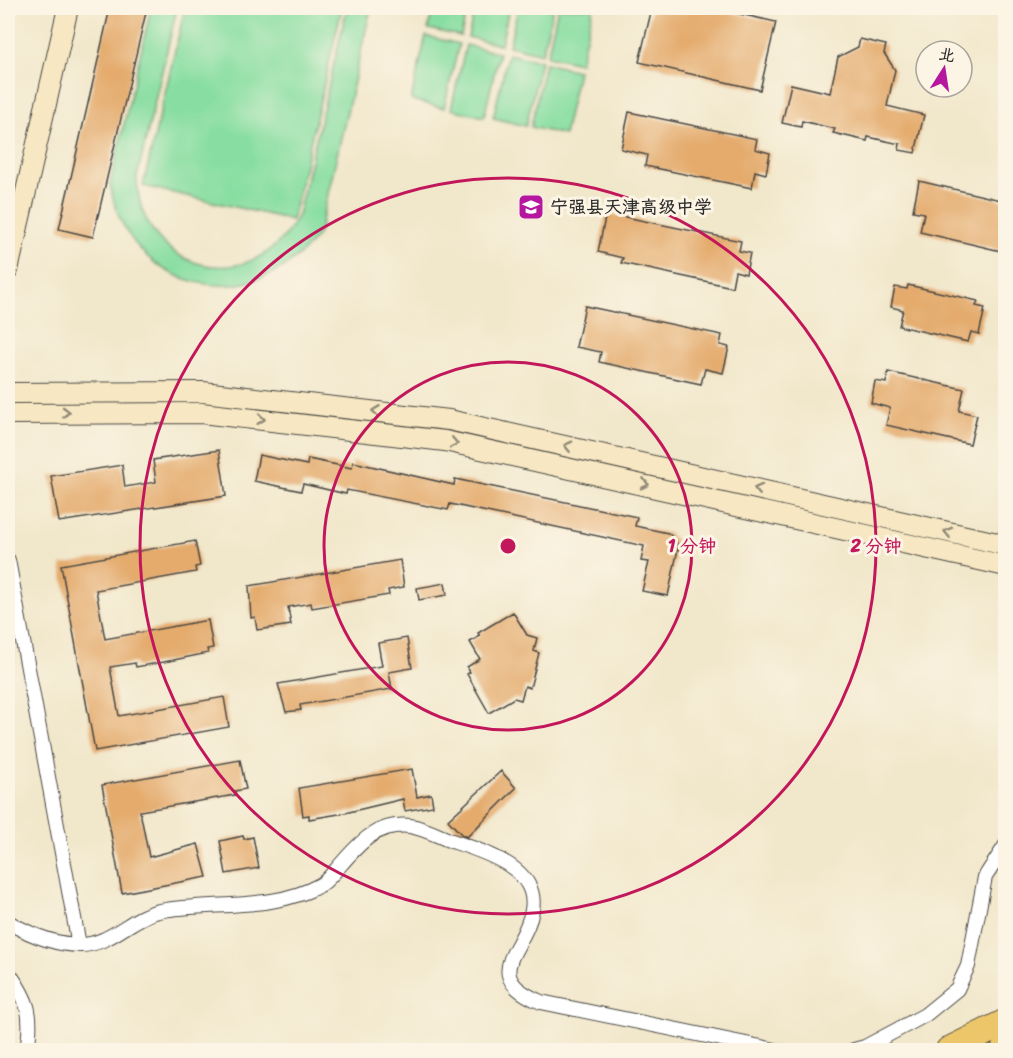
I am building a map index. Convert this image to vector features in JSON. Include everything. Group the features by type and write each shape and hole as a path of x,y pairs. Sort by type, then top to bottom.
{"highway":[{"path":"949,1050 1005,1022"}],"street":[{"path":"8,270 68,8"},
{"path":"8,393 203,392 449,420 1005,545"},
{"path":"8,414 201,413 445,441 1005,566"},
{"path":"8,560 79,945"},
{"path":"8,922 45,939 79,945 94,944 158,911 302,894 322,884 369,835 387,827 412,826 498,858 514,870 527,885 532,910 511,961 509,974 514,985 530,997 542,1002 775,1050"},
{"path":"854,1050 865,1047 925,1016 957,989 968,966 985,877 1005,845"},
{"path":"8,972 28,1004 31,1029 27,1050"}],"green space":[{"path":"151,8 177,8 137,177 142,210 157,236 177,254 202,264 228,266 255,259 279,242 298,215 347,8 371,8 319,233 292,261 262,278 229,285 197,282 167,271 141,250 121,221 110,184"},
{"path":"185,8 342,8 292,220 143,186"},
{"path":"433,8 467,8 461,36 428,29"},
{"path":"475,8 509,8 501,45 468,37"},
{"path":"518,8 553,8 542,54 509,46"},
{"path":"558,8 593,8 580,63 547,56"},
{"path":"426,36 459,44 444,108 411,100"},
{"path":"466,45 499,53 484,117 451,109"},
{"path":"508,54 541,61 526,126 493,118"},
{"path":"545,63 578,71 564,135 531,127"}],"building":[{"path":"110,8 147,8 93,237 59,229"},
{"path":"652,8 713,8 776,22 760,90 639,62"},
{"path":"860,39 886,45 884,53 895,70 887,106 924,115 915,153 899,150 900,144 868,137 867,141 833,133 835,129 802,121 801,127 782,123 791,84 830,93 838,57 858,47"},
{"path":"629,112 757,139 755,149 770,153 766,174 755,171 752,188 645,166 647,155 621,149"},
{"path":"919,181 1005,201 1002,219 1005,220 1005,252 920,232 924,213 913,211"},
{"path":"606,213 741,241 739,251 750,253 746,274 735,271 732,287 621,263 623,258 598,252"},
{"path":"908,285 978,301 976,306 985,308 979,334 971,332 968,342 899,326 903,310 891,307 895,287 907,289"},
{"path":"585,306 722,335 720,345 729,347 723,373 705,369 701,384 599,362 601,352 576,347"},
{"path":"888,372 964,389 959,411 977,415 970,444 886,425 890,408 871,403 875,381 886,383"},
{"path":"219,450 226,496 59,522 51,476 122,465 125,487 156,482 153,460"},
{"path":"259,455 307,465 308,459 352,468 353,462 454,485 455,479 637,517 635,526 668,533 676,540 678,549 668,596 642,591 649,562 641,561 644,546 450,504 448,510 347,490 346,494 303,484 301,491 254,481"},
{"path":"195,541 200,566 195,567 196,572 96,590 105,639 208,620 213,648 207,649 208,653 164,662 136,667 135,663 110,667 119,716 224,697 229,727 95,751 61,565"},
{"path":"400,560 404,587 388,590 389,595 312,608 311,603 288,607 291,625 257,630 255,617 251,618 249,586"},
{"path":"445,583 447,595 419,600 417,588"},
{"path":"513,612 527,635 537,638 534,651 539,653 530,688 525,686 521,700 514,698 489,713 467,674 470,672 467,667 480,659 470,642 480,636 478,633"},
{"path":"407,638 412,668 389,672 392,689 300,705 301,710 286,712 278,684 382,666 378,643"},
{"path":"240,760 246,789 235,791 235,795 140,811 149,857 198,844 207,877 122,893 102,785"},
{"path":"412,769 417,797 431,794 433,806 405,811 403,799 345,813 309,819 309,815 303,816 299,788"},
{"path":"501,771 516,788 467,837 462,835 448,820"},
{"path":"243,836 244,839 253,837 259,868 226,874 220,841"}],"place":[{"name":"宁强县天津高级中学","path":"531,207"}]}
